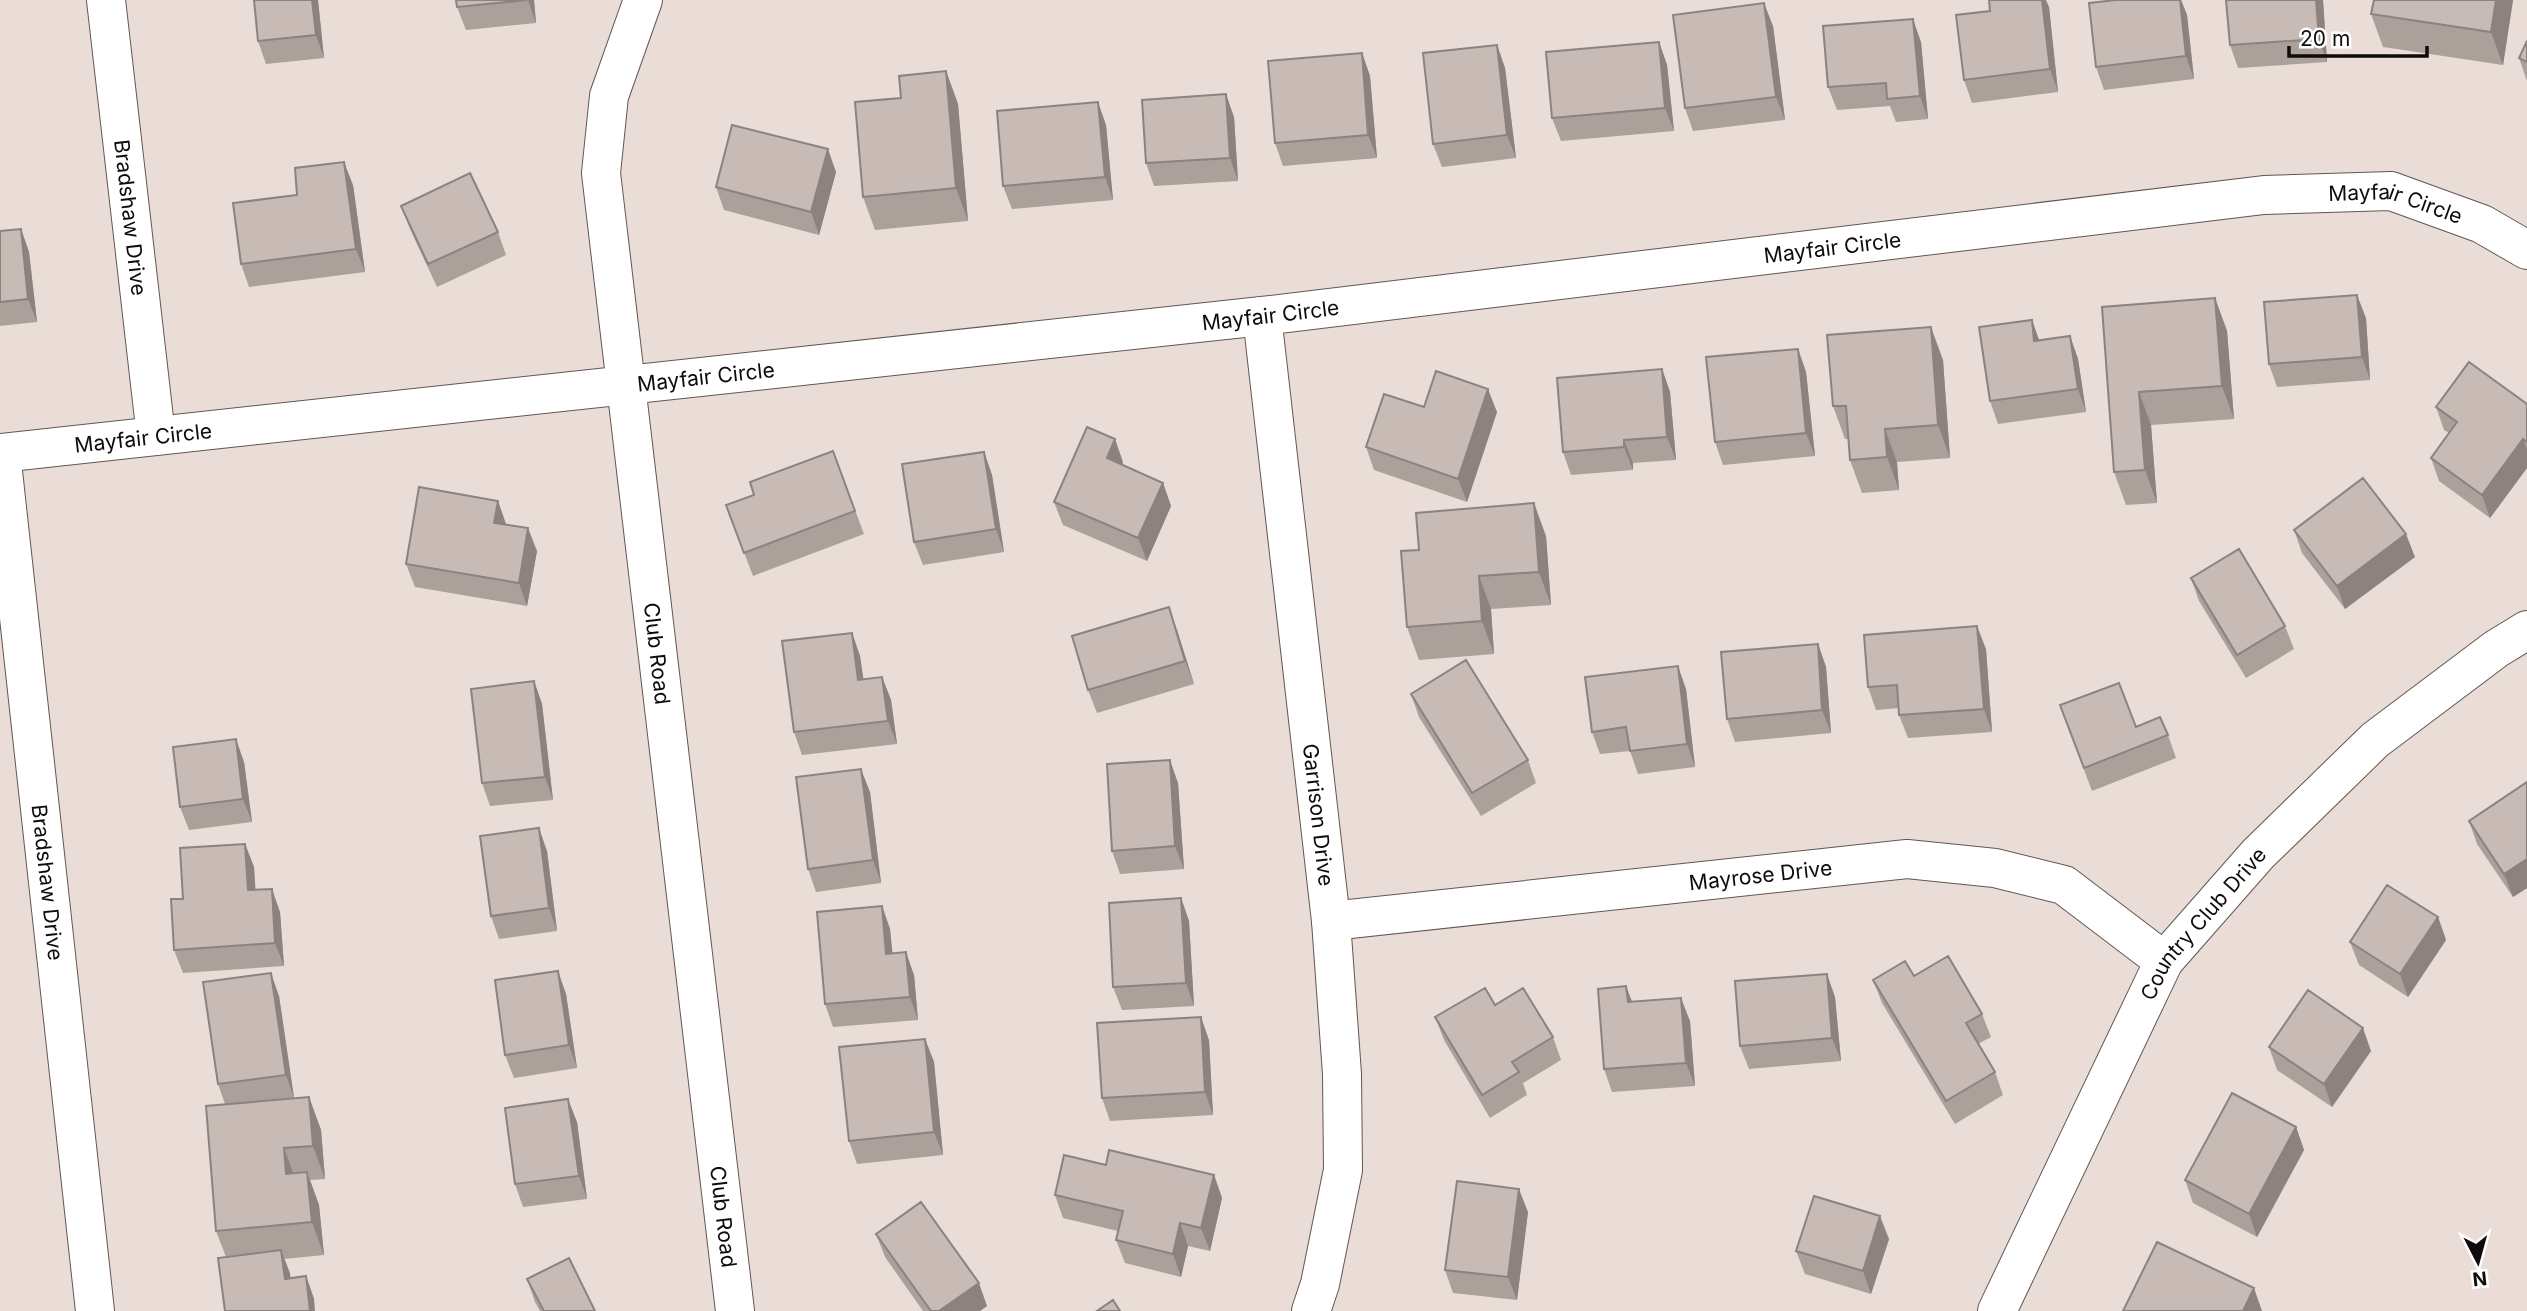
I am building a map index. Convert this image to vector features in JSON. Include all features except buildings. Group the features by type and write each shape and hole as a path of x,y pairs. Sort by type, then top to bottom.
{"street":[{"name":"Bradshaw Drive","path":"106,0 156,436"},
{"name":"Club Road","path":"643,0 609,96 601,173 735,1311"},
{"name":"Mayfair Circle","path":"0,453 1262,316 2264,195 2391,191 2482,224 2527,250"},
{"name":"Garrison Drive","path":"1262,316 1331,921 1342,1074 1343,1170 1321,1284 1311,1311"},
{"name":"Bradshaw Drive","path":"0,453 95,1311"},
{"name":"Country Club Drive","path":"1997,1311 2164,961 2258,853 2375,740 2496,649 2527,630"},
{"name":"Mayrose Drive","path":"1331,921 1907,859 1995,868 2064,885 2164,961"}]}
